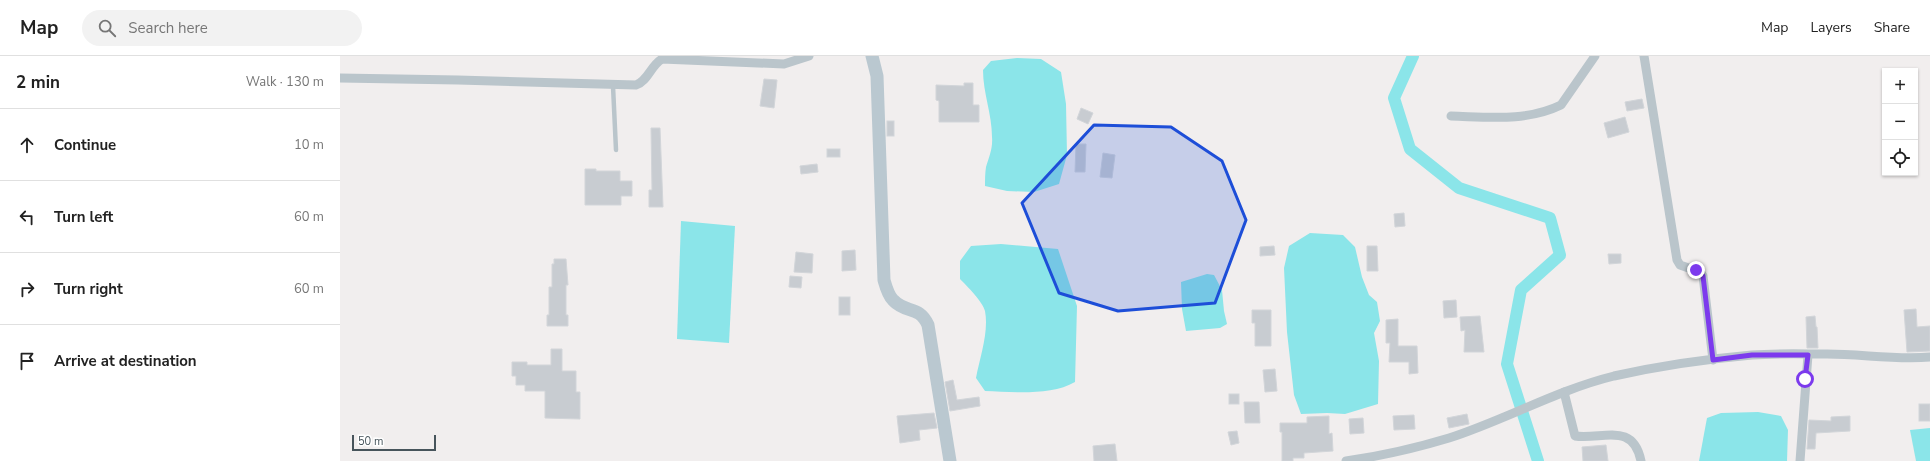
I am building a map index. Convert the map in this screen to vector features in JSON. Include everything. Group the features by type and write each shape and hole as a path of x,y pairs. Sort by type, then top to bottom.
{"street":[{"path":"340,78 458,80 613,86 636,85 641,84 656,62 662,59 784,64 809,56"},
{"path":"872,56 877,76 884,280 887,291 894,301 904,308 916,311 924,317 928,325 950,461"},
{"path":"1451,116 1509,118 1536,115 1554,108 1561,105 1595,56"},
{"path":"1644,56 1677,260 1680,265 1696,270 1703,276 1713,360"},
{"path":"1346,461 1373,457 1450,438 1564,392 1613,376 1685,362 1752,355 1851,355 1907,359 1930,357"},
{"path":"1800,461 1808,355"},
{"path":"1564,392 1575,436 1617,434 1624,436 1631,439 1639,452 1641,461"}],"lane":[{"path":"613,86 616,150"}],"highlighted area":[{"path":"1094,125 1171,127 1222,161 1246,220 1215,303 1118,311 1059,293 1022,203"}],"water":[{"path":"1017,58 1041,59 1061,72 1066,104 1067,155 1059,184 1034,192 1007,191 985,186 986,167 992,145 992,128 984,87 983,70 991,61"},
{"path":"681,221 735,226 729,343 677,339"},
{"path":"1310,233 1343,235 1355,247 1362,277 1369,295 1377,302 1380,321 1374,333 1379,361 1378,404 1345,414 1301,414 1294,395 1287,332 1284,268 1289,246"},
{"path":"1001,244 1058,249 1077,306 1075,382 1055,389 1043,391 1007,392 985,391 976,378 984,344 986,327 985,311 978,299 960,279 960,261 971,246"},
{"path":"1207,274 1214,275 1222,290 1227,324 1220,328 1186,331 1182,309 1181,282"},
{"path":"1758,412 1781,416 1788,430 1787,461 1699,461 1707,418 1721,413"},
{"path":"1930,428 1930,461 1916,461 1910,430"}],"building":[{"path":"764,79 777,80 774,108 760,106"},
{"path":"964,83 973,83 973,105 979,105 979,122 939,122 939,101 936,100 936,85 964,86"},
{"path":"1642,99 1644,108 1627,111 1625,102"},
{"path":"1081,108 1093,113 1088,124 1077,119"},
{"path":"1625,117 1629,132 1608,138 1604,123"},
{"path":"887,121 894,121 894,136 887,136"},
{"path":"651,128 660,128 663,207 649,207 649,190 652,190"},
{"path":"1076,144 1086,144 1085,172 1075,172"},
{"path":"827,149 840,149 840,157 827,157"},
{"path":"1103,153 1115,155 1112,178 1100,177"},
{"path":"817,164 818,172 801,174 800,166"},
{"path":"585,169 596,169 596,171 620,171 620,181 632,181 632,196 621,196 621,205 585,205"},
{"path":"1404,213 1405,226 1395,227 1394,214"},
{"path":"1274,246 1275,255 1260,256 1260,247"},
{"path":"1367,246 1377,246 1378,271 1367,271"},
{"path":"855,250 856,270 842,271 842,251"},
{"path":"796,252 813,254 812,273 794,272"},
{"path":"1608,254 1621,254 1621,263 1609,264"},
{"path":"554,259 566,259 568,285 566,285 566,315 568,315 568,326 547,326 547,315 549,315 549,287 552,287 552,264 554,264"},
{"path":"790,276 802,277 801,288 789,287"},
{"path":"839,297 850,297 850,315 839,315"},
{"path":"1456,300 1457,317 1444,318 1443,301"},
{"path":"1916,309 1917,327 1930,326 1930,351 1907,352 1904,310"},
{"path":"1252,310 1271,310 1271,346 1255,346 1255,323 1252,323"},
{"path":"1480,316 1484,352 1464,352 1465,330 1461,331 1460,317"},
{"path":"1815,316 1818,348 1807,348 1806,317"},
{"path":"1398,319 1398,346 1417,346 1418,373 1409,374 1409,362 1389,362 1390,343 1386,343 1386,320"},
{"path":"551,349 562,349 562,371 576,371 576,392 580,392 580,419 545,418 545,391 525,391 525,385 516,385 516,376 512,376 512,362 527,362 527,365 551,365"},
{"path":"1275,369 1277,391 1265,392 1263,370"},
{"path":"953,380 957,400 979,397 980,406 950,411 945,382"},
{"path":"1229,394 1239,394 1239,404 1229,404"},
{"path":"1244,402 1259,402 1260,423 1245,423"},
{"path":"1919,404 1930,404 1930,421 1919,421"},
{"path":"934,413 937,428 919,430 920,440 900,443 897,416"},
{"path":"1467,414 1469,424 1449,428 1447,418"},
{"path":"1414,415 1415,429 1394,430 1393,416"},
{"path":"1329,416 1329,434 1332,433 1333,451 1304,453 1304,458 1293,458 1293,461 1282,461 1282,432 1280,432 1280,423 1307,423 1307,417"},
{"path":"1850,416 1850,431 1816,433 1815,449 1807,449 1809,420 1831,421 1831,417"},
{"path":"1363,418 1364,433 1350,434 1349,419"},
{"path":"1237,431 1239,443 1231,445 1228,432"},
{"path":"1115,444 1117,461 1094,461 1093,446"},
{"path":"1606,445 1608,461 1583,461 1582,447"}],"waterway":[{"path":"1413,56 1394,98 1410,149 1459,188 1550,218 1560,255 1521,290 1507,364 1538,461"}],"route":[{"path":"1696,270 1703,276 1713,360 1752,355 1808,355 1805,379"}]}
